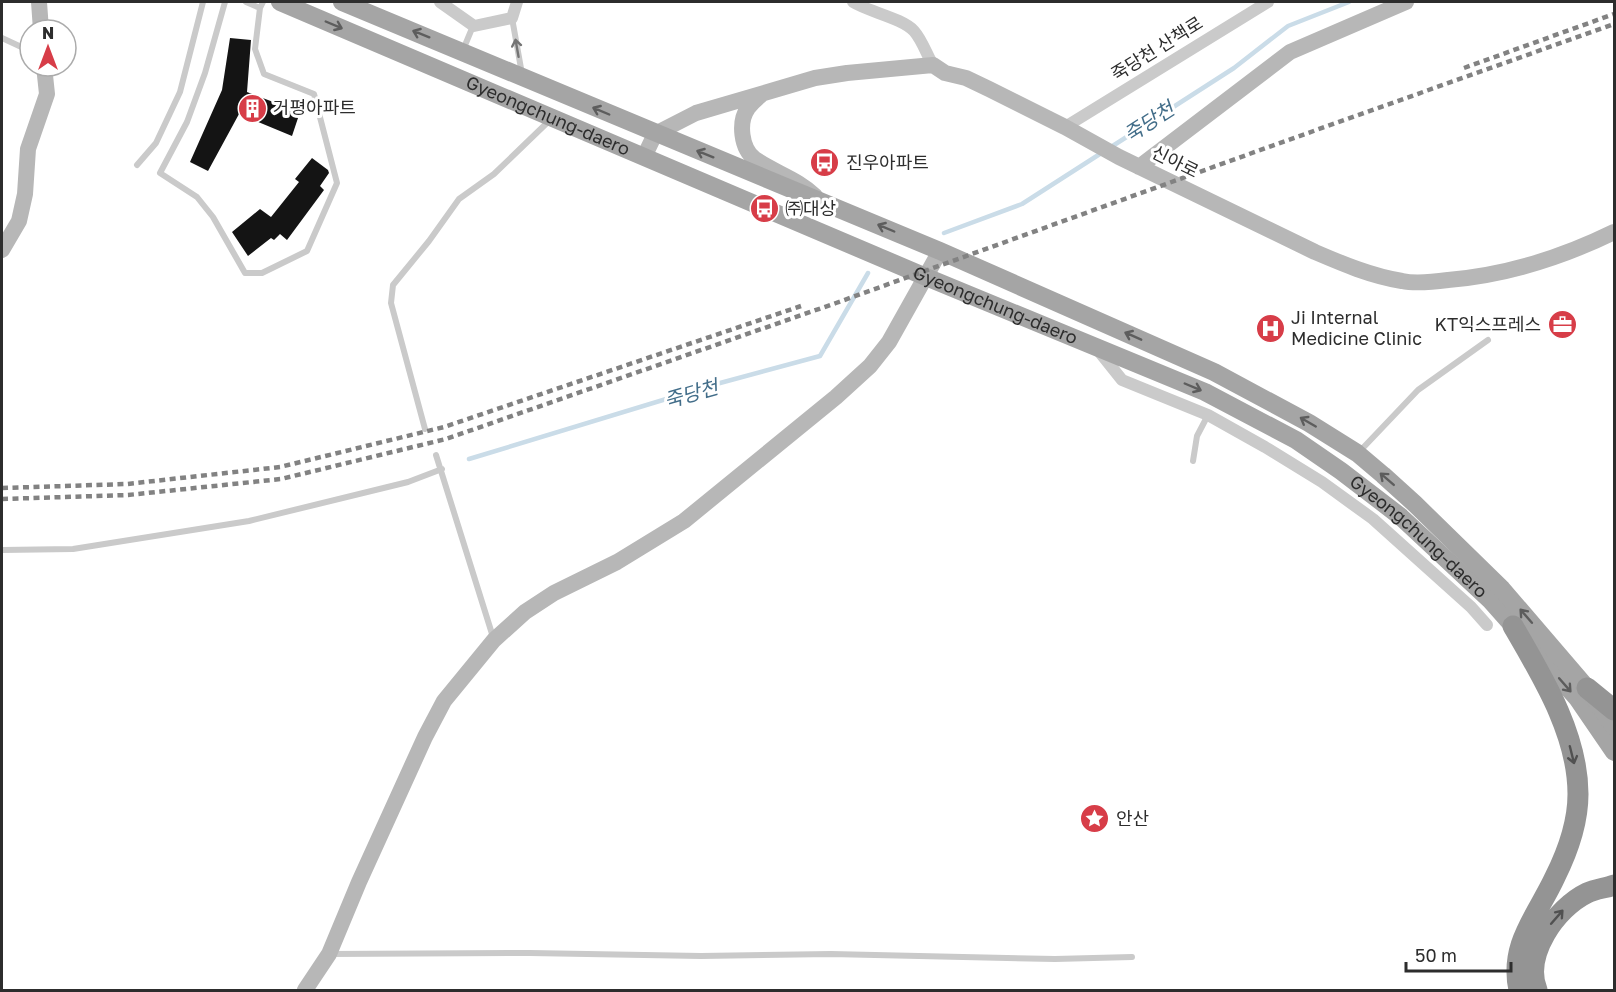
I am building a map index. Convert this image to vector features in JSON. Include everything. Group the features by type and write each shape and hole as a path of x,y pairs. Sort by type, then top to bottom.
{"highway":[{"path":"1513,626 1554,700 1574,763 1578,793 1575,823 1567,849 1555,878 1530,921 1520,947 1516,977 1519,990"},
{"path":"1587,688 1614,710"},
{"path":"1537,990 1534,985 1536,956 1546,929 1565,907 1587,893 1614,885"}],"main road":[{"name":"Gyeongchung-daero","path":"280,2 926,277 1205,392 1296,440 1401,517 1448,561 1513,626 1577,698 1614,752"},
{"name":"Gyeongchung-daero","path":"342,2 940,251 1214,372 1309,423 1358,453 1415,504 1502,589 1587,688 1614,727"}],"street":[{"path":"39,2 40,18"},
{"path":"440,2 474,26 512,18 517,2"},
{"path":"853,2 914,30 933,65"},
{"name":"죽당천 산책로","path":"1065,127 1268,2"},
{"path":"1139,166 1290,52 1406,2"},
{"name":"신아로","path":"655,134 696,113 826,76 933,65 945,74 966,78 1065,127 1119,157 1347,266 1404,282 1473,278 1511,271 1576,250 1614,232"},
{"path":"2,250 19,221 25,194 28,149 47,94 45,78"},
{"path":"762,93 746,110 742,126 744,143 754,159 808,188 820,201"},
{"path":"644,157 655,134"},
{"path":"305,990 329,954 424,737 444,701 494,640 525,612 554,593 617,562 684,521 836,397 870,366 889,342 940,251"},
{"path":"1095,346 1122,380 1208,416 1265,447 1373,519 1471,607 1487,625"},
{"path":"1329,488 1358,453"}],"lane":[{"path":"137,165 156,143 180,92 203,2"},
{"path":"225,2 205,73 187,122 160,173 197,197 213,217 245,273 262,273 307,251 337,183 314,94 264,74 255,49 262,5 246,2"},
{"path":"512,18 522,77"},
{"path":"463,51 474,26"},
{"path":"2,38 18,45"},
{"path":"425,429 391,303 393,285 459,199 494,174 552,118"},
{"path":"1358,453 1418,390 1488,340"},
{"path":"1193,461 1197,436 1208,416"},
{"path":"436,455 494,640"},
{"path":"2,550 73,549 249,521 408,482 442,469"},
{"path":"329,954 530,953 701,956 831,954 1055,959 1132,957"}],"building":[{"name":"거평아파트","path":"230,38 251,40 247,92 300,112 292,136 239,114 208,171 190,162 222,90"},
{"name":"거평아파트","path":"312,158 328,170 329,173 320,186 324,190 287,240 280,234 274,240 271,238 248,256 232,232 260,209 271,217 299,182 295,179"}],"waterway":[{"name":"죽당천","path":"1111,147 1234,68 1288,26 1349,2"},
{"name":"죽당천","path":"944,233 1022,204 1103,152"},
{"name":"죽당천","path":"469,459 709,386 820,356 868,273"}],"railway":[{"path":"1464,68 1614,14"},
{"path":"2,499 128,495 281,479 446,439 836,303 1614,24"},
{"path":"2,488 127,484 280,467 444,427 801,306"}],"place":[{"name":"거평아파트","path":"252,108"},
{"name":"진우아파트","path":"825,163"},
{"name":"㈜대상","path":"764,209"},
{"name":"KT익스프레스","path":"1562,325"},
{"name":"Ji Internal Medicine Clinic","path":"1270,328"},
{"name":"안산","path":"1095,819"}]}
